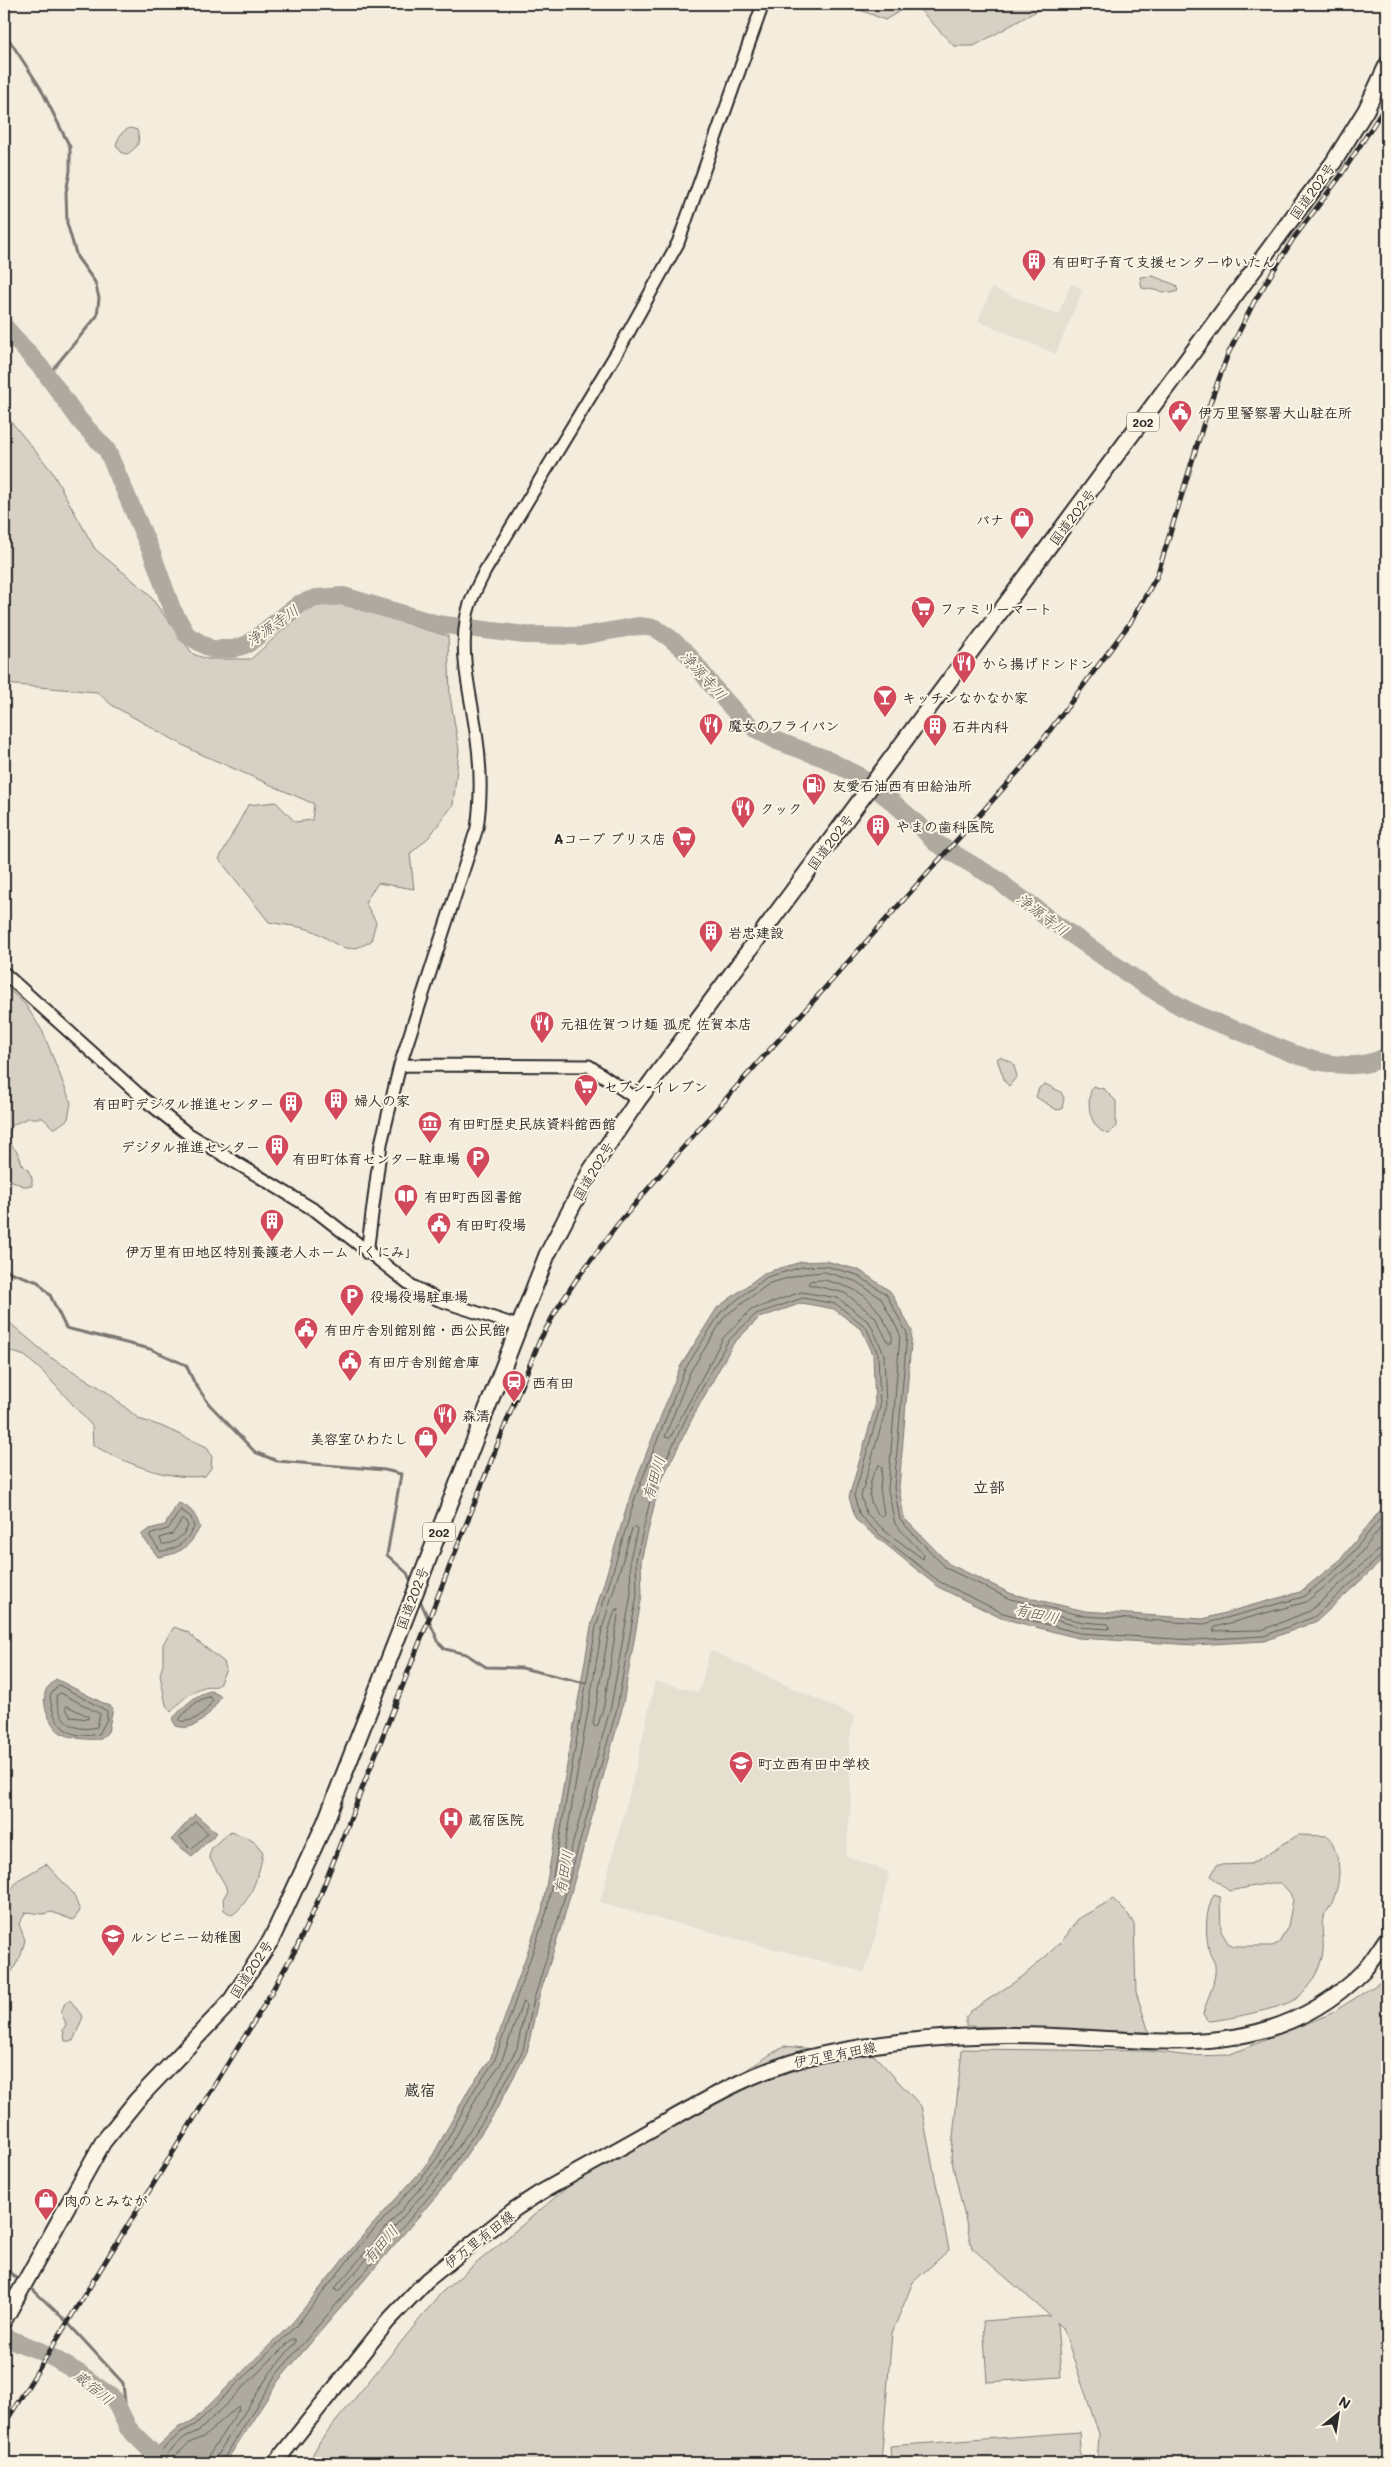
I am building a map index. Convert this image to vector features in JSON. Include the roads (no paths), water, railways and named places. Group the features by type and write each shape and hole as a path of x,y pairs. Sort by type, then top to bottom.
{"highway":[{"name":"国道202号","path":"4,2320 103,2142 137,2100 230,2002 271,1940 324,1823 423,1569 454,1496 547,1255 592,1170 638,1100 1333,163 1366,110 1387,65"}],"main road":[{"name":"伊万里有田線","path":"275,2463 388,2321 427,2280 460,2253 515,2209 538,2194 745,2079 786,2064 819,2055 923,2040 1008,2035 1162,2042 1218,2041 1257,2033 1298,2017 1327,2001 1363,1971 1387,1938"}],"street":[{"path":"366,1253 381,1144 400,1065 477,828 481,794 481,772 465,653 466,620 469,608 485,572 622,344 678,243 762,4"},
{"path":"4,973 145,1100 187,1133 316,1212 366,1253 412,1286 440,1300 518,1326"},
{"path":"400,1065 589,1066 638,1100"}],"water":[{"name":"有田川","path":"826,1261 859,1270 890,1291 912,1331 899,1488 904,1518 949,1564 1012,1594 1085,1611 1203,1619 1300,1592 1340,1560 1387,1502 1387,1556 1317,1621 1265,1641 1194,1645 1078,1638 1001,1618 938,1587 856,1520 849,1497 875,1407 873,1354 862,1330 834,1309 802,1303 759,1318 733,1344 695,1413 659,1485 641,1561 642,1595 622,1709 563,1921 538,2000 527,2052 494,2114 448,2182 279,2380 225,2463 140,2463 179,2427 192,2422 293,2322 358,2241 421,2171 433,2155 470,2087 490,2060 542,1910 591,1626 631,1493 680,1367 717,1308 764,1273 801,1262"},
{"path":"178,1503 183,1504 192,1512 200,1527 192,1540 184,1548 172,1554 158,1557 141,1535 149,1529 165,1525"},
{"path":"56,1679 113,1708 108,1732 101,1739 72,1737 63,1734 54,1727 44,1702 47,1689"},
{"path":"211,1691 221,1696 203,1720 191,1727 176,1726 172,1719 181,1710 194,1698"},
{"path":"195,1814 217,1833 192,1856 171,1840"}],"waterway":[{"path":"4,32 40,87 70,147 70,171 66,192 67,223 77,257 95,282 99,298 97,316 47,376"},
{"name":"浄源寺川","path":"4,326 44,371 80,421 107,450 153,556 172,609 187,635 211,649 233,649 248,644 299,604 316,598 343,596 437,624 525,635 581,636 638,626 655,628 687,653 714,688 740,717 754,728 777,741 824,758 857,775 888,798 922,828 934,842 1000,881 1047,918 1169,1000 1203,1017 1319,1062 1336,1065 1354,1065 1371,1062 1387,1056"},
{"path":"4,1270 38,1282 50,1295 66,1328 150,1349 186,1365 194,1382 209,1404 255,1452 277,1461 385,1470 401,1474 387,1555 407,1573 412,1584"},
{"path":"419,1598 439,1643 445,1649 466,1654 486,1667 522,1668 585,1683"},
{"path":"4,2269 22,2281"},
{"path":"29,2286 66,2321 123,2383 127,2423 157,2450"},
{"name":"蔵宿川","path":"4,2337 43,2352 79,2373 114,2399 128,2428 163,2463"}],"railway":[{"path":"4,2425 263,2007 297,1947 317,1903 514,1403 540,1340 557,1309 618,1224 699,1129 1024,765 1130,623 1157,576 1209,406 1228,354 1254,302 1293,239 1339,178 1387,104"}],"place":[{"name":"有田町子育て支援センターゆいたん","path":"1034,282"},
{"name":"伊万里警察署大山駐在所","path":"1180,433"},
{"name":"パナ","path":"1022,540"},
{"name":"ファミリーマート","path":"923,629"},
{"name":"から揚げドンドン","path":"964,684"},
{"name":"キッチンなかなか家","path":"885,718"},
{"name":"魔女のフライパン","path":"711,746"},
{"name":"石井内科","path":"935,747"},
{"name":"友愛石油西有田給油所","path":"814,806"},
{"name":"クック","path":"743,829"},
{"name":"やまの歯科医院","path":"878,847"},
{"name":"Aコープ ブリス店","path":"684,859"},
{"name":"岩忠建設","path":"711,953"},
{"name":"元祖佐賀つけ麺 孤虎 佐賀本店","path":"542,1044"},
{"name":"セブン-イレブン","path":"586,1107"},
{"name":"婦人の家","path":"336,1121"},
{"name":"有田町デジタル推進センター","path":"291,1124"},
{"name":"有田町歴史民族資料館西館","path":"430,1144"},
{"name":"デジタル推進センター","path":"277,1167"},
{"name":"有田町体育センター駐車場","path":"478,1179"},
{"name":"有田町西図書館","path":"406,1217"},
{"name":"伊万里有田地区特別養護老人ホーム「くにみ」","path":"272,1242"},
{"name":"有田町役場","path":"439,1245"},
{"name":"役場役場駐車場","path":"352,1317"},
{"name":"有田庁舎別館別館・西公民館","path":"306,1350"},
{"name":"有田庁舎別館倉庫","path":"350,1382"},
{"name":"西有田","path":"514,1403"},
{"name":"森清","path":"445,1436"},
{"name":"美容室ひわたし","path":"426,1459"},
{"name":"町立西有田中学校","path":"741,1784"},
{"name":"蔵宿医院","path":"451,1840"},
{"name":"ルンビニー幼稚園","path":"113,1957"},
{"name":"肉のとみなが","path":"46,2221"}],"district":[{"name":"立部","path":"989,1486"},
{"name":"蔵宿","path":"420,2089"}]}
